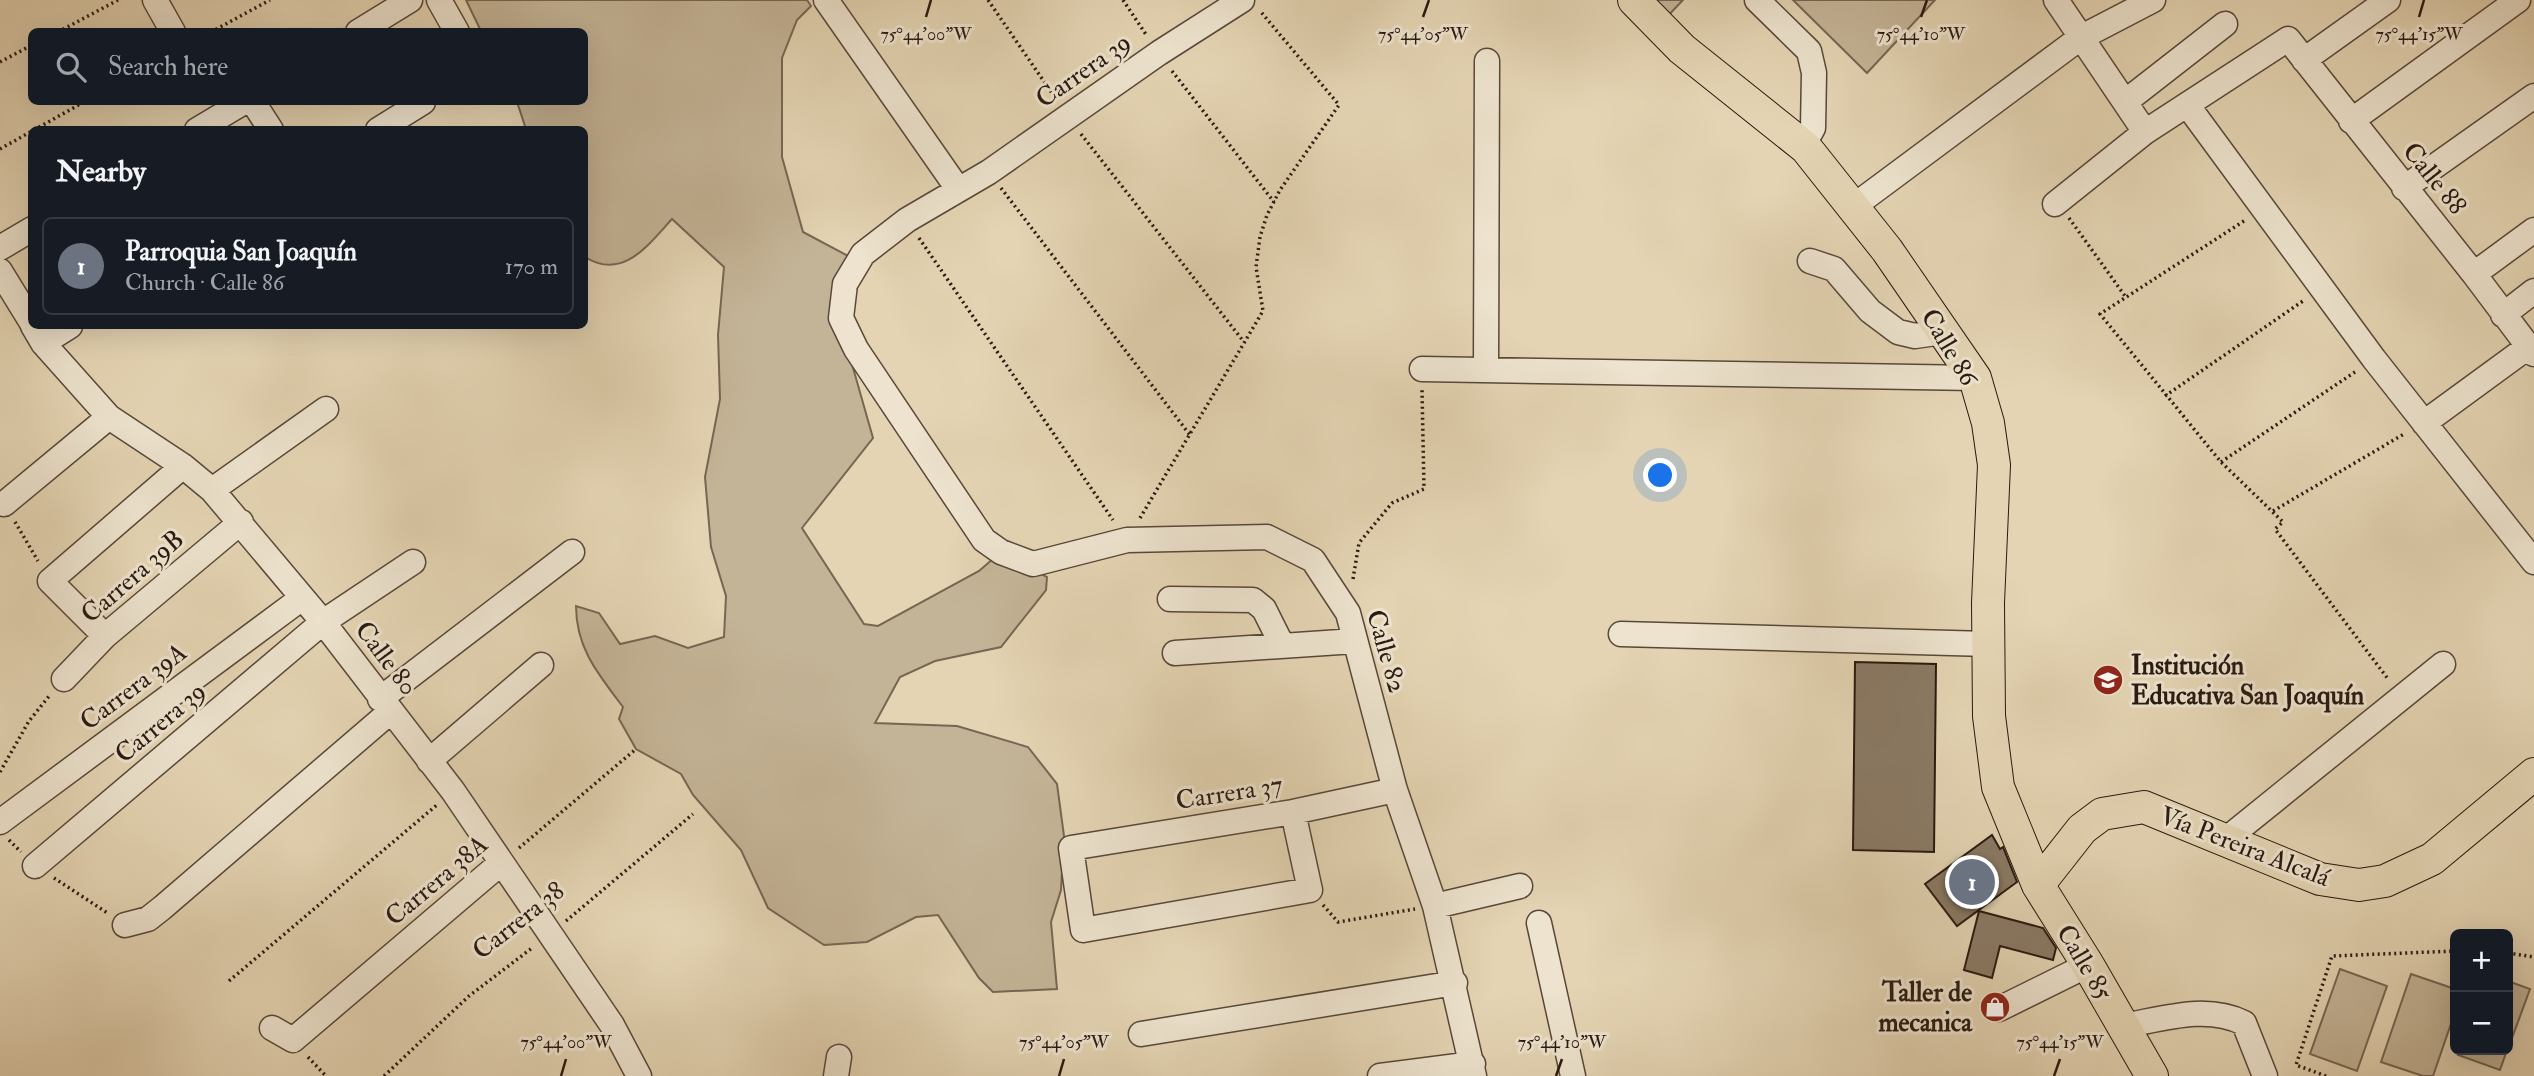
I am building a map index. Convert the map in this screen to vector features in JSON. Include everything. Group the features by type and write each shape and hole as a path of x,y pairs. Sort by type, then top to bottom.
{"main road":[{"name":"Calle 86","path":"1634,0 1682,49 1802,146 1854,206 1975,378 1988,423 1994,465 1988,644 1989,716 1998,788 2038,886"},
{"name":"Vía Pereira Alcalá","path":"2038,886 2081,829 2102,814 2144,807 2320,879 2359,885 2385,881 2432,859 2534,774"},
{"name":"Calle 85","path":"2038,886 2088,964 2152,1076"}],"street":[{"path":"155,0 171,28"},
{"path":"364,28 410,0"},
{"path":"439,0 455,28"},
{"path":"826,0 958,190"},
{"path":"1757,0 1809,51 1814,73 1813,128 1802,146"},
{"path":"2056,0 2146,132"},
{"path":"2304,60 2388,0"},
{"path":"2351,121 2518,0"},
{"path":"1854,206 2080,38 2148,1"},
{"name":"Carrera 39","path":"1001,552 984,540 856,349 841,318 845,284 863,254 907,220 989,172 1159,53 1251,5"},
{"path":"2125,102 2225,24"},
{"name":"Calle 88","path":"2188,106 2288,39 2531,350"},
{"path":"1486,368 1488,61"},
{"path":"2404,188 2534,96"},
{"path":"204,126 239,105"},
{"path":"255,105 268,126"},
{"path":"384,126 418,105"},
{"path":"2056,203 2146,132 2188,106 2374,359 2534,562"},
{"path":"2474,274 2534,230"},
{"path":"0,248 28,231"},
{"path":"1810,261 1834,270 1870,311 1898,332 1915,336 1943,332"},
{"name":"Calle 80","path":"0,271 28,317"},
{"path":"2503,315 2534,291"},
{"name":"Calle 80","path":"36,330 108,417 183,466 212,490 242,522 323,622 453,792 612,1025 639,1076"},
{"path":"2424,423 2531,350"},
{"path":"1422,369 1975,378"},
{"path":"212,490 326,409"},
{"path":"5,504 108,417"},
{"path":"105,636 50,581 183,466"},
{"name":"Carrera 39B","path":"64,679 105,636 242,522"},
{"name":"Calle 82","path":"1001,552 1033,564 1127,540 1267,537 1313,560 1348,613 1395,790 1435,905 1474,1070"},
{"path":"125,925 148,919 162,908 385,706 572,552"},
{"name":"Carrera 39","path":"35,866 323,622 413,562"},
{"name":"Carrera 39A","path":"0,822 302,598"},
{"path":"1170,599 1253,600 1264,609 1282,646"},
{"path":"1621,634 1988,644"},
{"path":"1175,653 1355,641"},
{"path":"2224,841 2443,664"},
{"path":"429,761 541,665"},
{"name":"Carrera 37","path":"1293,812 1310,890 1083,930 1071,848 1293,812 1395,790"},
{"name":"Carrera 38A","path":"272,1028 293,1040 501,863"},
{"path":"1435,905 1520,886"},
{"path":"1539,923 1573,1076"},
{"path":"1999,1009 2088,964"},
{"path":"1141,1034 1455,983"},
{"path":"2123,1026 2209,1012 2226,1014 2244,1023 2265,1076"},
{"path":"1380,1076 1474,1070"}],"path":[{"path":"66,28 118,0"},
{"path":"218,28 270,0"},
{"path":"988,0 1068,116 1244,342"},
{"path":"1122,0 1159,53 1274,202"},
{"path":"907,220 1127,540 1263,311 1256,267 1260,237 1274,202 1339,105 1251,5"},
{"path":"0,62 28,47"},
{"path":"40,126 79,105"},
{"path":"0,149 28,133"},
{"path":"989,172 1191,435"},
{"path":"2056,203 2126,296"},
{"path":"2263,208 2100,314 2221,463 2283,522 2275,529 2402,697"},
{"path":"2165,396 2322,288"},
{"path":"2221,463 2374,359"},
{"path":"1348,613 1359,543 1392,503 1424,489 1422,369"},
{"path":"2273,511 2424,423"},
{"path":"5,504 50,581"},
{"path":"0,772 29,721 64,679"},
{"name":"Carrera 38A","path":"501,863 636,749"},
{"path":"229,981 453,792"},
{"name":"Carrera 38","path":"384,1076 468,996 551,933 693,814"},
{"path":"0,831 35,866 125,925"},
{"path":"1338,922 1435,905"},
{"path":"2326,1076 2296,1065 2332,956 2450,951"},
{"path":"2513,954 2534,957"}],"shaded area":[{"path":"466,0 807,0 811,6 797,20 782,58 782,157 803,232 850,257 834,301 873,438 802,528 864,624 878,626 979,571 1001,552 1047,577 1046,590 1001,647 935,661 900,677 875,723 957,726 1028,747 1057,784 1064,836 1061,890 1051,922 1057,989 993,992 979,978 938,915 916,917 867,942 824,945 768,908 741,850 693,795 681,774 636,749 619,719 623,707 597,672 584,648 576,606 599,613 620,644 655,636 688,648 724,637 726,596 711,547 705,477 720,399 718,335 724,267 672,219 634,257 611,265 588,258 588,126 525,126 518,105 588,105 588,28 480,28"},
{"path":"1644,0 1683,0 1664,20"},
{"path":"1793,0 1935,0 1867,73"},
{"path":"2340,969 2387,986 2357,1071 2310,1054"},
{"path":"2411,974 2450,987 2450,1027 2433,1076 2423,1076 2381,1062"},
{"path":"2513,983 2530,989 2513,1035"},
{"path":"2458,1055 2505,1055 2500,1070"}],"building":[{"path":"1855,662 1936,664 1934,852 1853,850"},
{"path":"1992,835 2000,849 2003,847 2017,882 1957,926 1925,884"},
{"path":"1979,911 2043,928 2056,948 2053,960 2000,946 1992,978 1964,970"}],"place":[{"name":"Institución Educativa San Joaquín","path":"2108,680"},
{"name":"Parroquia San Joaquín","path":"1972,882"},
{"name":"Taller de mecanica","path":"1995,1007"}]}
